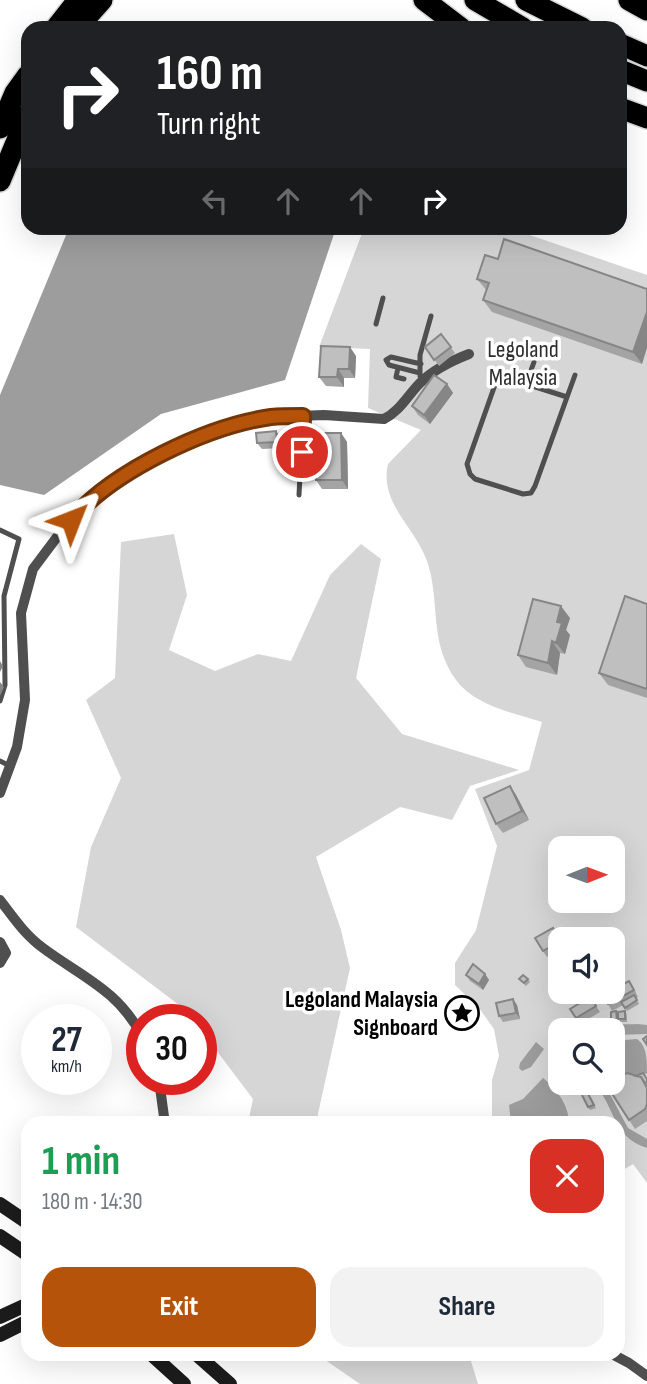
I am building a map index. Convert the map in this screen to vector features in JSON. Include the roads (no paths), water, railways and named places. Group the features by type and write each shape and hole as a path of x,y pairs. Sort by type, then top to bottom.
{"highway":[{"path":"47,21 60,0"},
{"path":"62,21 78,0"},
{"path":"83,21 102,0"},
{"path":"425,0 452,21"},
{"path":"475,0 511,21"},
{"path":"526,0 568,21"},
{"path":"629,0 647,10"},
{"path":"627,47 647,56"},
{"path":"627,72 647,81"},
{"path":"0,128 21,79"},
{"path":"15,93 21,85"},
{"path":"627,111 647,118"},
{"path":"0,181 21,131"}],"main road":[{"path":"0,1204 21,1218"},
{"path":"0,1236 21,1250"},
{"path":"0,1317 21,1306"},
{"path":"0,1335 21,1324"},
{"path":"159,1361 184,1384"},
{"path":"204,1361 230,1384"}],"street":[{"path":"0,793 5,764 17,747 25,700 21,614 33,569 86,503 122,476 169,450 219,431 270,417 324,415 384,419 393,415 421,378 468,354"},
{"path":"0,900 20,927 42,947 109,993 126,1012"},
{"path":"0,942 6,953 0,963"},
{"path":"161,1095 164,1116"},
{"path":"625,1361 647,1376"}],"lane":[{"path":"376,324 383,298"},
{"path":"421,364 387,358 386,360 389,365 421,378 421,364 420,355 431,316"},
{"path":"526,384 534,362"},
{"path":"396,377 398,369"},
{"path":"387,375 404,379"},
{"path":"566,397 503,376 496,382 467,464 470,474 475,479 523,494 531,493 536,486 575,375"},
{"path":"299,495 303,416"},
{"path":"0,530 19,539 4,596 5,685 0,701"}],"place":[{"name":"Legoland Malaysia Signboard","path":"462,1013"}],"park label":[{"name":"Legoland Malaysia","path":"523,363"}]}
